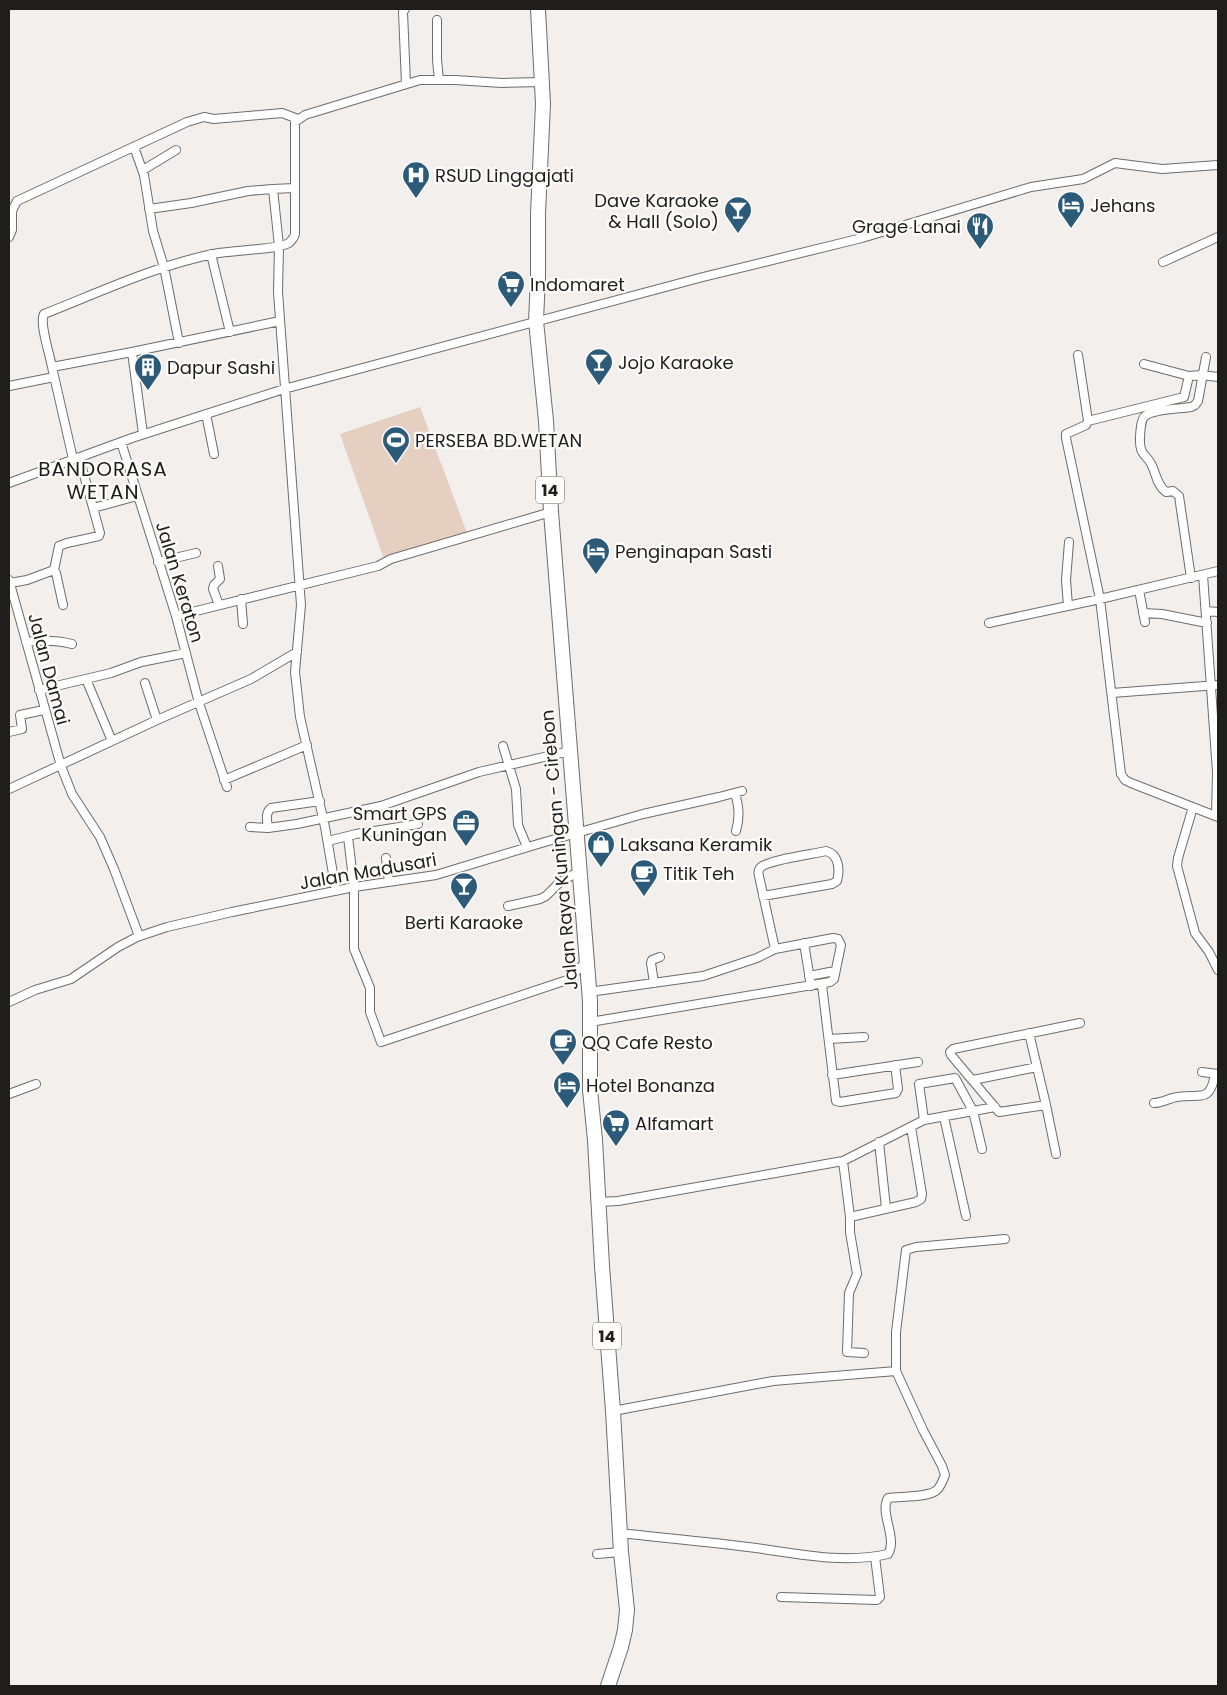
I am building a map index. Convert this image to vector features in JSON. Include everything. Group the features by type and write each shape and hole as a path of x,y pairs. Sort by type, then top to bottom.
{"highway":[{"name":"Jalan Raya Kuningan - Cirebon","path":"538,9 543,82 536,321 546,421 551,512 580,871 590,1022 590,1090 596,1140 598,1202 626,1610 625,1630 608,1686"}],"street":[{"path":"405,9 403,12 406,84"},
{"path":"437,20 439,80"},
{"path":"63,605 54,570 59,546 99,536 100,533 76,458 54,377 43,324 42,317 44,314 189,259 212,254 278,246 290,242 294,237 296,122 305,115 420,80 502,83 543,82"},
{"path":"9,238 12,230 12,212 17,201 186,122 204,117 214,119 282,113 298,119"},
{"path":"134,147 143,170 149,209 164,267 179,343"},
{"path":"143,170 176,150"},
{"path":"9,483 142,434 284,388 536,321 862,238 1031,187 1083,179 1115,163 1162,169 1218,165"},
{"path":"149,209 191,203 248,191 294,188"},
{"path":"273,189 278,246 278,292 284,388 301,605 295,672 300,717 320,802 336,891"},
{"path":"1163,262 1218,237"},
{"path":"212,254 230,332"},
{"path":"52,367 179,343 280,321"},
{"path":"132,352 142,434"},
{"path":"1078,355 1088,421"},
{"path":"1191,578 1179,496 1173,490 1166,492 1159,484 1151,463 1142,451 1140,438 1141,420 1144,416 1152,413 1196,405 1206,357"},
{"path":"1144,364 1189,376 1218,377"},
{"path":"1189,376 1184,397 1088,421 1086,424 1066,434 1066,438 1100,599 1121,774 1125,780 1217,817 1214,657 1207,623 1203,575"},
{"path":"9,386 54,377"},
{"path":"206,414 214,454"},
{"name":"Jalan Keraton","path":"121,442 176,616 199,703 226,784 307,745"},
{"path":"93,508 137,496"},
{"path":"176,616 378,566 391,560 551,512"},
{"path":"1068,606 1066,580 1069,542"},
{"path":"158,562 196,553"},
{"path":"218,566 220,579 213,589 219,605"},
{"path":"9,582 27,580 54,570"},
{"path":"989,622 1140,590 1218,570"},
{"name":"Jalan Damai","path":"9,582 13,610 26,642 60,766 72,794 100,837 139,936"},
{"path":"1140,590 1145,622"},
{"path":"241,599 243,624"},
{"path":"1206,612 1218,612"},
{"path":"1143,613 1162,614 1207,623"},
{"path":"26,642 41,640 61,641 72,644"},
{"path":"9,789 157,720 251,679 297,652"},
{"path":"39,690 117,671 141,662 186,653"},
{"path":"86,679 112,741"},
{"path":"145,684 157,720"},
{"path":"1112,693 1215,686"},
{"path":"9,732 22,729 20,715 44,710"},
{"path":"503,746 516,789 518,825 527,847"},
{"path":"250,827 268,828 297,824 381,806 479,772 570,751"},
{"name":"Jalan Madusari","path":"9,1002 35,990 71,979 118,947 139,936 167,927 354,887 436,875 643,814 739,792 739,813 736,832"},
{"path":"268,828 267,814 271,808 320,802"},
{"path":"1193,807 1177,866 1195,933 1209,952 1218,970"},
{"path":"328,841 418,824"},
{"path":"348,836 354,887 354,950 370,988 370,1012 381,1042 567,980 587,977 654,984 703,976 757,958 775,949 833,938 838,939 841,945 834,979 822,985 590,1022"},
{"path":"763,896 832,884 838,881 836,857 833,853 826,851 769,862 758,871 763,896 775,949"},
{"path":"386,858 389,882"},
{"path":"508,906 546,896 560,882 580,871"},
{"path":"804,944 811,986"},
{"path":"654,984 651,963 652,960 660,957"},
{"path":"809,976 835,971"},
{"path":"822,985 834,1099 840,1102 896,1093 898,1089 895,1066"},
{"path":"1046,1105 1003,1113 999,1112 950,1052 953,1049 1080,1023"},
{"path":"1029,1033 1056,1154"},
{"path":"829,1039 864,1037"},
{"path":"832,1075 918,1062"},
{"path":"973,1080 1037,1067"},
{"path":"1154,1104 1168,1099 1206,1095 1212,1090 1217,1074 1202,1072"},
{"path":"924,1120 918,1084 950,1077 954,1078 973,1111 982,1149"},
{"path":"9,1094 36,1084"},
{"path":"598,1202 618,1201 843,1161 924,1120 995,1107"},
{"path":"944,1117 966,1216"},
{"path":"850,1217 916,1202 921,1199 922,1194 911,1127"},
{"path":"879,1142 886,1208"},
{"path":"843,1161 856,1274 849,1293 847,1352 864,1353"},
{"path":"620,1533 755,1548 815,1557 875,1557 888,1554 891,1550 886,1502 888,1498 935,1492 940,1487 945,1476 942,1466 896,1371 896,1332 907,1249 1005,1239"},
{"path":"613,1411 772,1381 896,1371"},
{"path":"596,1554 621,1552"},
{"path":"782,1597 877,1600 880,1597 875,1557"}],"shaded area":[{"name":"PERSEBA BD.WETAN","path":"420,407 467,533 384,559 340,434"}],"place":[{"name":"RSUD Linggajati","path":"416,199"},
{"name":"Jehans","path":"1071,229"},
{"name":"Dave Karaoke & Hall (Solo)","path":"738,234"},
{"name":"Grage Lanai","path":"980,250"},
{"name":"Indomaret","path":"511,308"},
{"name":"Jojo Karaoke","path":"599,386"},
{"name":"Dapur Sashi","path":"148,391"},
{"name":"PERSEBA BD.WETAN","path":"396,464"},
{"name":"Penginapan Sasti","path":"596,575"},
{"name":"Smart GPS Kuningan","path":"466,847"},
{"name":"Laksana Keramik","path":"601,868"},
{"name":"Titik Teh","path":"644,897"},
{"name":"Berti Karaoke","path":"464,910"},
{"name":"QQ Cafe Resto","path":"563,1066"},
{"name":"Hotel Bonanza","path":"567,1109"},
{"name":"Alfamart","path":"616,1147"}],"district":[{"name":"BANDORASA WETAN","path":"103,480"}]}
